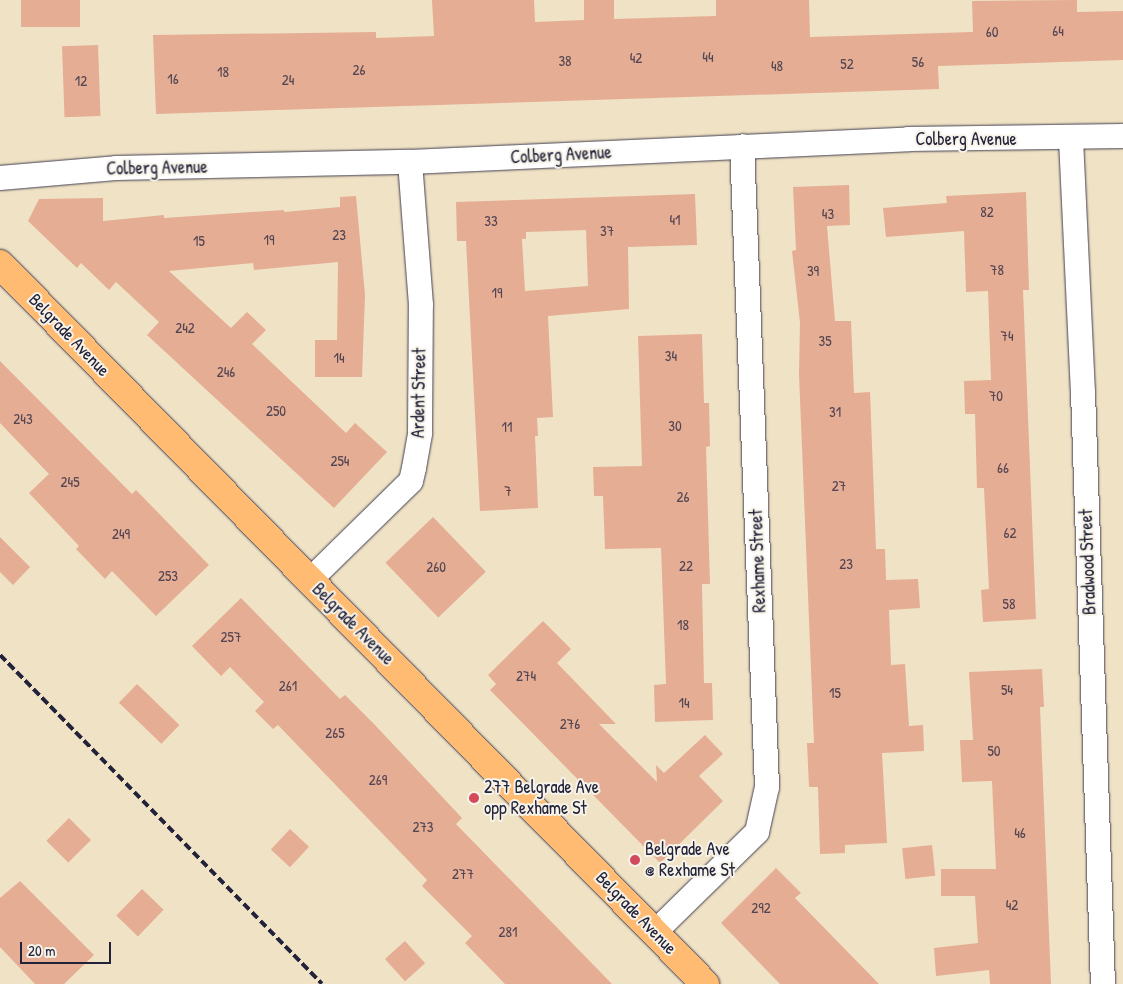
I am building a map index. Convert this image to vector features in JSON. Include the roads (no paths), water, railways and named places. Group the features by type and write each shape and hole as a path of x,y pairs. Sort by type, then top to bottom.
{"main road":[{"name":"Belgrade Avenue","path":"0,264 705,984"}],"street":[{"name":"Colberg Avenue","path":"0,178 116,168 410,162 908,139 1071,139 1123,136"},
{"name":"Bradwood Street","path":"1071,139 1083,392 1103,984"},
{"name":"Rexhame Street","path":"655,932 757,832 767,787 742,146"},
{"name":"Ardent Street","path":"310,580 411,481 420,433 420,306 410,162"}],"railway":[{"path":"0,655 322,984"}],"place":[{"name":"277 Belgrade Ave opp Rexhame St","path":"474,798"},
{"name":"Belgrade Ave @ Rexhame St","path":"635,860"}]}
